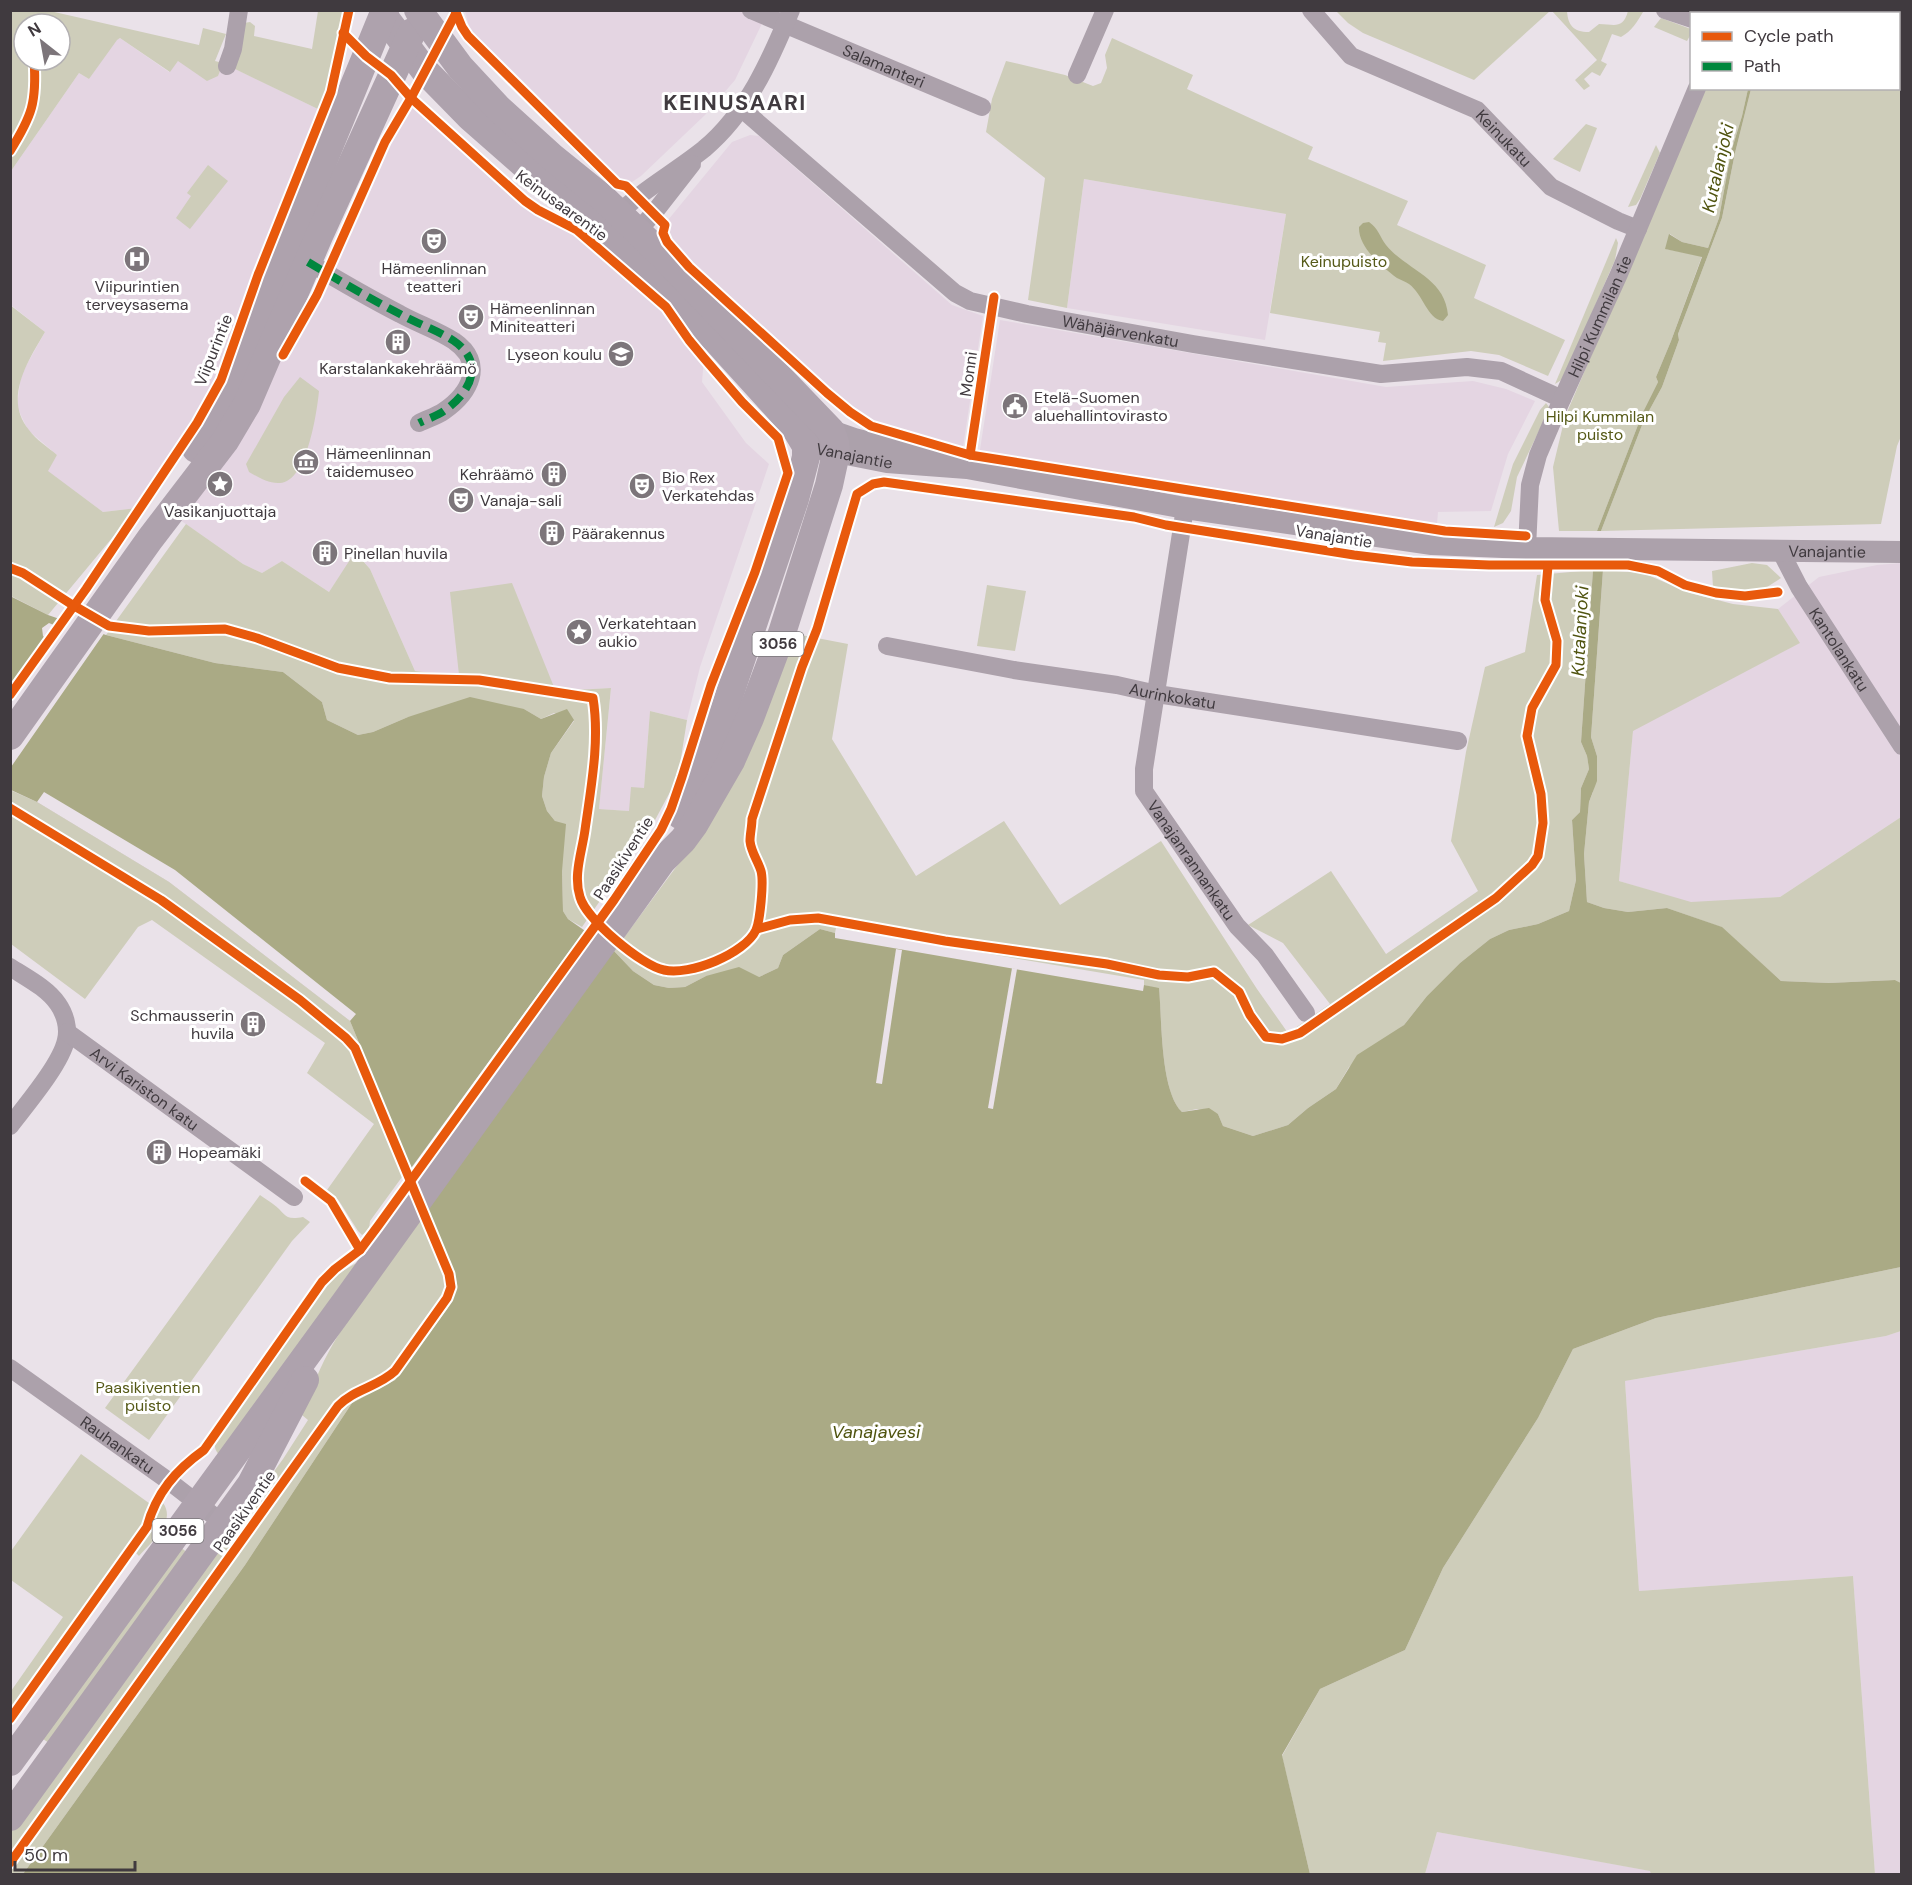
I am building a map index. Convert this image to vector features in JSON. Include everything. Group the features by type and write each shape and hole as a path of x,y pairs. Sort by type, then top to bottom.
{"main road":[{"name":"Viipurintie","path":"10,736 210,430 227,396 382,12"},
{"name":"Keinusaarentie","path":"382,12 425,71 470,117 619,232 665,258 833,442"},
{"name":"Viipurintie","path":"10,709 150,539 225,441 242,413 420,12"},
{"name":"Keinusaarentie","path":"420,12 460,67 619,232 643,269 717,341 794,426 806,447"},
{"name":"Paasikiventie","path":"10,1762 346,1301 662,861 694,825 732,761 782,633 829,485 833,442"},
{"name":"Paasikiventie","path":"662,861 673,828 692,794 725,708 795,499 806,457 806,447"},
{"name":"Paasikiventie","path":"10,1817 19,1788 223,1524 251,1484 346,1301"}],"street":[{"path":"227,66 239,10"},
{"name":"Salamanteri","path":"751,10 788,17 982,107"},
{"path":"1077,75 1106,10"},
{"name":"Keinukatu","path":"1311,10 1351,56 1477,110 1551,187 1638,229"},
{"path":"1665,10 1690,18"},
{"path":"619,232 742,109 788,17"},
{"name":"Hilpi Kummilan tie","path":"1527,548 1530,485 1538,455 1619,274 1696,90"},
{"name":"Wähäjärvenkatu","path":"742,109 955,293 970,301 1027,314 1193,344 1381,374 1467,368 1492,369 1562,399"},
{"path":"619,232 636,197 704,148"},
{"path":"308,262 401,315 456,342 468,354 472,362 472,374 463,395 443,412 419,423"},
{"name":"Vanajantie","path":"806,447 812,437 818,433 833,442 888,462 967,468 1185,508 1432,544 1585,549 1902,552"},
{"name":"Vanajanrannankatu","path":"1185,508 1144,769 1144,791 1237,926 1265,955 1306,1013"},
{"name":"Kantolankatu","path":"1780,550 1799,587 1902,746"},
{"name":"Aurinkokatu","path":"887,645 1014,670 1458,741"},
{"path":"10,967 42,989 59,1005 68,1032 66,1042 55,1064 10,1126"},
{"name":"Arvi Kariston katu","path":"68,1032 294,1197"},
{"name":"Rauhankatu","path":"10,1368 170,1482 223,1524"}],"shaded area":[{"path":"465,11 768,11 735,80 705,115 641,176 626,186 470,30"},
{"name":"Viipurintien terveysasema","path":"120,38 169,72 178,61 223,63 320,110 220,379 137,508 103,512 47,471 57,455 28,430 17,407 21,375 45,332 11,305 11,171 79,73 89,79 116,40"},
{"path":"411,98 525,201 577,230 666,307 704,358 702,382 746,443 769,464 700,667 687,720 650,711 644,788 629,811 599,809 611,688 574,690 415,671 370,569 356,552 329,592 282,561 262,573 243,564 180,520 283,355 317,295 385,142"},
{"path":"750,135 759,136 952,305 983,316 963,447 905,432 873,421 854,410 691,265 669,241 665,233 668,220 732,142"},
{"path":"1084,179 1286,214 1265,340 1067,308"},
{"path":"1000,320 1386,387 1473,381 1506,389 1535,401 1508,454 1491,511 1438,512 1437,524 1333,505 1174,485 979,456"},
{"path":"1901,563 1901,817 1780,897 1691,903 1619,881 1633,730 1799,643 1778,609 1819,577 1877,565"},
{"path":"1901,1331 1901,1874 1875,1874 1853,1576 1639,1591 1625,1381 1886,1336"},
{"path":"1437,1832 1651,1871 1651,1874 1425,1874"}],"green space":[{"path":"11,11 54,12 12,12 12,72 72,72 72,16 199,45 203,28 226,34 215,61 223,63 218,76 207,81 178,61 170,72 120,38 89,79 79,73 11,171"},
{"path":"318,11 346,11 340,33 337,60 320,110 235,69 244,23 250,22 255,26 254,36 312,49"},
{"path":"1336,11 1550,11 1474,80 1363,33"},
{"path":"1552,11 1567,11 1572,27 1579,31 1589,32 1599,24 1617,25 1621,23 1628,11 1643,12 1625,35 1621,37 1612,34 1601,61 1607,64 1600,76 1592,72 1584,79 1590,86 1584,90 1575,80 1597,60"},
{"path":"1661,18 1690,29 1690,36 1687,41 1654,27"},
{"path":"1901,21 1902,434 1897,446 1881,524 1601,531 1644,420 1662,387 1679,340 1678,334 1722,218 1751,90 1900,90"},
{"name":"Keinupuisto","path":"1112,38 1193,75 1187,89 1313,147 1308,159 1408,201 1397,225 1486,265 1474,298 1565,340 1548,376 1499,355 1471,351 1383,361 1386,343 1378,342 1380,332 1270,313 1286,214 1084,179 1067,308 1028,300 1045,178 986,132 992,99 1006,61 1065,75 1093,86 1101,83 1107,68 1105,55"},
{"name":"Hilpi Kummilan puisto","path":"1705,90 1748,90 1731,152 1719,218 1708,248 1682,242 1670,234 1666,249 1702,256 1656,377 1658,382 1643,412 1597,531 1559,531 1553,467 1565,417"},
{"path":"1586,124 1597,128 1580,172 1553,159"},
{"path":"1656,145 1660,153 1640,199 1636,205 1628,207"},
{"path":"208,165 228,181 190,229 176,218 191,196 187,193"},
{"path":"1616,238 1618,243 1615,260 1563,379 1555,384"},
{"path":"10,305 45,332 21,380 18,406 32,434 57,455 48,471 103,512 137,508 48,615 11,596"},
{"path":"300,377 319,391 309,445 304,459 289,480 280,483 268,481 249,472 246,464 284,397"},
{"path":"1546,403 1549,407 1548,412 1517,477 1511,511 1503,523 1494,527 1513,464 1540,410"},
{"path":"186,524 243,564 262,573 282,561 329,592 355,552 370,569 415,671 574,690 611,688 599,809 629,811 631,787 644,788 650,711 687,720 678,777 654,822 582,927 568,919 563,911 562,871 555,821 547,811 542,796 544,777 551,753 574,721 554,713 541,719 524,709 408,717 373,732 358,735 327,720 322,702 283,672 215,663 106,635"},
{"path":"1752,563 1767,565 1781,578 1764,589 1754,591 1713,587 1712,571"},
{"path":"1593,570 1581,742 1589,769 1581,788 1580,812 1572,820 1576,880 1569,911 1538,924 1509,930 1490,939 1460,963 1427,996 1404,1025 1349,1067 1336,1089 1288,1125 1253,1136 1223,1126 1218,1114 1197,1109 1182,1112 1175,1102 1166,1072 1159,989 1144,985 1144,980 836,928 835,933 820,929 783,955 778,968 759,977 706,976 685,987 669,988 654,985 633,971 614,951 682,859 796,634 848,644 832,739 916,876 1004,821 1060,905 1161,841 1288,1033 1330,1004 1283,943 1248,925 1331,871 1386,954 1478,891 1451,841 1466,752 1485,667 1525,652 1537,575"},
{"path":"1603,570 1643,573 1690,593 1733,604 1778,609 1800,643 1633,731 1619,881 1691,902 1780,897 1901,817 1901,983 1895,980 1829,983 1781,981 1721,927 1667,908 1628,912 1604,908 1587,902 1584,854 1589,802 1593,792 1597,756 1591,737"},
{"path":"512,583 554,687 459,675 450,592"},
{"path":"987,585 1026,591 1015,651 977,646"},
{"path":"10,790 37,802 169,882 350,1021 410,1166 370,1221 369,1230 362,1235 339,1201 327,1190 374,1124 307,1073 325,1043 152,920 138,927 85,999 11,944"},
{"name":"Paasikiventien puisto","path":"260,1195 288,1217 303,1217 310,1222 292,1241 149,1440 105,1408"},
{"path":"428,1209 457,1285 447,1309 395,1380 352,1403 245,1565 23,1874 11,1874 10,1833 283,1459 308,1420 302,1415 320,1370 343,1326"},
{"path":"358,1262 221,1456 215,1448 216,1438 334,1276"},
{"path":"1901,1267 1901,1331 1886,1336 1625,1381 1639,1591 1853,1576 1875,1874 1651,1874 1650,1871 1437,1832 1425,1874 1310,1874 1282,1756 1320,1689 1405,1650 1443,1568 1538,1418 1573,1349 1656,1318"},
{"name":"Paasikiventien puisto","path":"81,1454 153,1506 147,1527 118,1572 11,1724 11,1691 63,1617 11,1580 11,1551"},
{"path":"163,1503 167,1517 164,1525 139,1556 135,1549 151,1530 159,1507"},
{"path":"179,1546 189,1554 52,1745 40,1737"}],"water":[{"path":"1748,90 1751,90 1722,218 1678,334 1679,340 1662,387 1644,420 1601,531 1597,531 1643,412 1658,382 1656,377 1702,257 1665,249 1669,234 1682,242 1708,248 1719,218 1731,152"},
{"path":"1369,222 1394,254 1423,275 1440,292 1448,315 1443,321 1433,316 1414,288 1397,278 1372,256 1362,242 1359,227"},
{"name":"Vanajavesi","path":"1593,570 1603,570 1591,737 1597,756 1597,781 1589,802 1584,854 1587,902 1604,908 1628,912 1667,908 1722,927 1781,981 1829,983 1895,980 1901,983 1901,1267 1656,1318 1573,1349 1538,1418 1443,1568 1405,1650 1320,1689 1282,1755 1310,1874 23,1874 245,1565 352,1403 395,1380 447,1309 457,1285 455,1275 350,1021 169,882 37,802 11,790 10,596 48,615 106,635 215,663 283,672 322,702 327,720 358,735 373,732 408,717 470,697 524,709 541,719 567,709 574,720 551,753 544,777 542,796 547,811 555,821 566,824 562,871 563,911 568,919 614,951 633,971 654,985 669,988 685,987 706,976 739,967 759,977 778,968 783,955 820,929 835,933 835,938 1143,991 1144,985 1159,988 1163,1054 1175,1102 1182,1112 1209,1108 1218,1114 1223,1126 1253,1136 1288,1125 1336,1089 1357,1055 1404,1025 1427,996 1460,963 1490,939 1509,930 1538,924 1569,911 1576,880 1572,820 1580,812 1581,788 1589,769 1581,742"}],"pier":[{"path":"62,617 105,632 11,767 11,688 46,639 42,628 49,623 56,626"},
{"path":"44,792 175,870 356,1014 350,1021 169,882 37,802"},
{"path":"587,927 615,947 425,1210 409,1171"},
{"path":"896,949 902,950 882,1084 876,1083"},
{"path":"1012,968 1017,969 993,1109 988,1108"}],"waterway":[{"name":"Kutalanjoki","path":"1597,576 1598,554"}],"marked path":[{"path":"308,262 388,308 448,337 464,350 470,359 472,368 467,387 461,396 444,411 419,423"}],"cycle path":[{"path":"10,695 86,589 197,423 221,380 258,275 331,92 349,10"},
{"path":"455,10 468,36 617,184 626,186 665,225 663,233 667,242 689,267 827,393 871,426 970,455 1445,531 1526,536"},
{"path":"283,355 317,295 385,142 456,13"},
{"path":"10,1719 147,1527 156,1503 168,1483 204,1450 322,1282 360,1250 614,900 661,830 671,809 711,685 755,572 788,473 778,438 742,402 704,358 666,307 577,230 525,201 343,33"},
{"path":"10,151 28,118 34,98 34,72"},
{"name":"Monni","path":"970,455 994,297"},
{"path":"10,568 23,573 109,626 149,631 225,629 257,638 338,668 390,678 479,680 593,698 596,731 594,764 577,880 580,897 584,906 603,929 629,951 654,967 675,971 701,966 729,955 750,939 756,930 762,876 751,845 752,819 802,667 817,629 857,494 873,484 884,482 1134,517 1166,525 1412,562 1489,565 1628,565 1658,571 1685,585 1716,593 1745,596 1778,592"},
{"path":"757,929 790,920 818,918 945,941 1107,964 1159,975 1188,977 1214,972 1239,992 1250,1015 1266,1037 1282,1039 1300,1033 1496,898 1532,865 1538,856 1543,823 1541,794 1527,736 1532,708 1556,665 1557,641 1545,600 1548,566"},
{"path":"10,808 161,900 300,1000 346,1038 355,1048 449,1274 451,1287 447,1298 395,1371 344,1400 338,1406 10,1863"},
{"path":"305,1181 331,1201 360,1250"}],"place":[{"name":"Hämeenlinnan teatteri","path":"434,241"},
{"name":"Viipurintien terveysasema","path":"137,259"},
{"name":"Hämeenlinnan Miniteatteri","path":"471,317"},
{"name":"Karstalankakehräämö","path":"398,342"},
{"name":"Lyseon koulu","path":"621,354"},
{"name":"Etelä-Suomen aluehallintovirasto","path":"1015,406"},
{"name":"Hämeenlinnan taidemuseo","path":"306,462"},
{"name":"Kehräämö","path":"554,474"},
{"name":"Vasikanjuottaja","path":"220,484"},
{"name":"Bio Rex Verkatehdas","path":"642,486"},
{"name":"Vanaja-sali","path":"461,500"},
{"name":"Päärakennus","path":"552,533"},
{"name":"Pinellan huvila","path":"325,553"},
{"name":"Verkatehtaan aukio","path":"579,632"},
{"name":"Schmausserin huvila","path":"253,1024"},
{"name":"Hopeamäki","path":"159,1152"}],"district":[{"name":"KEINUSAARI","path":"735,102"}]}
